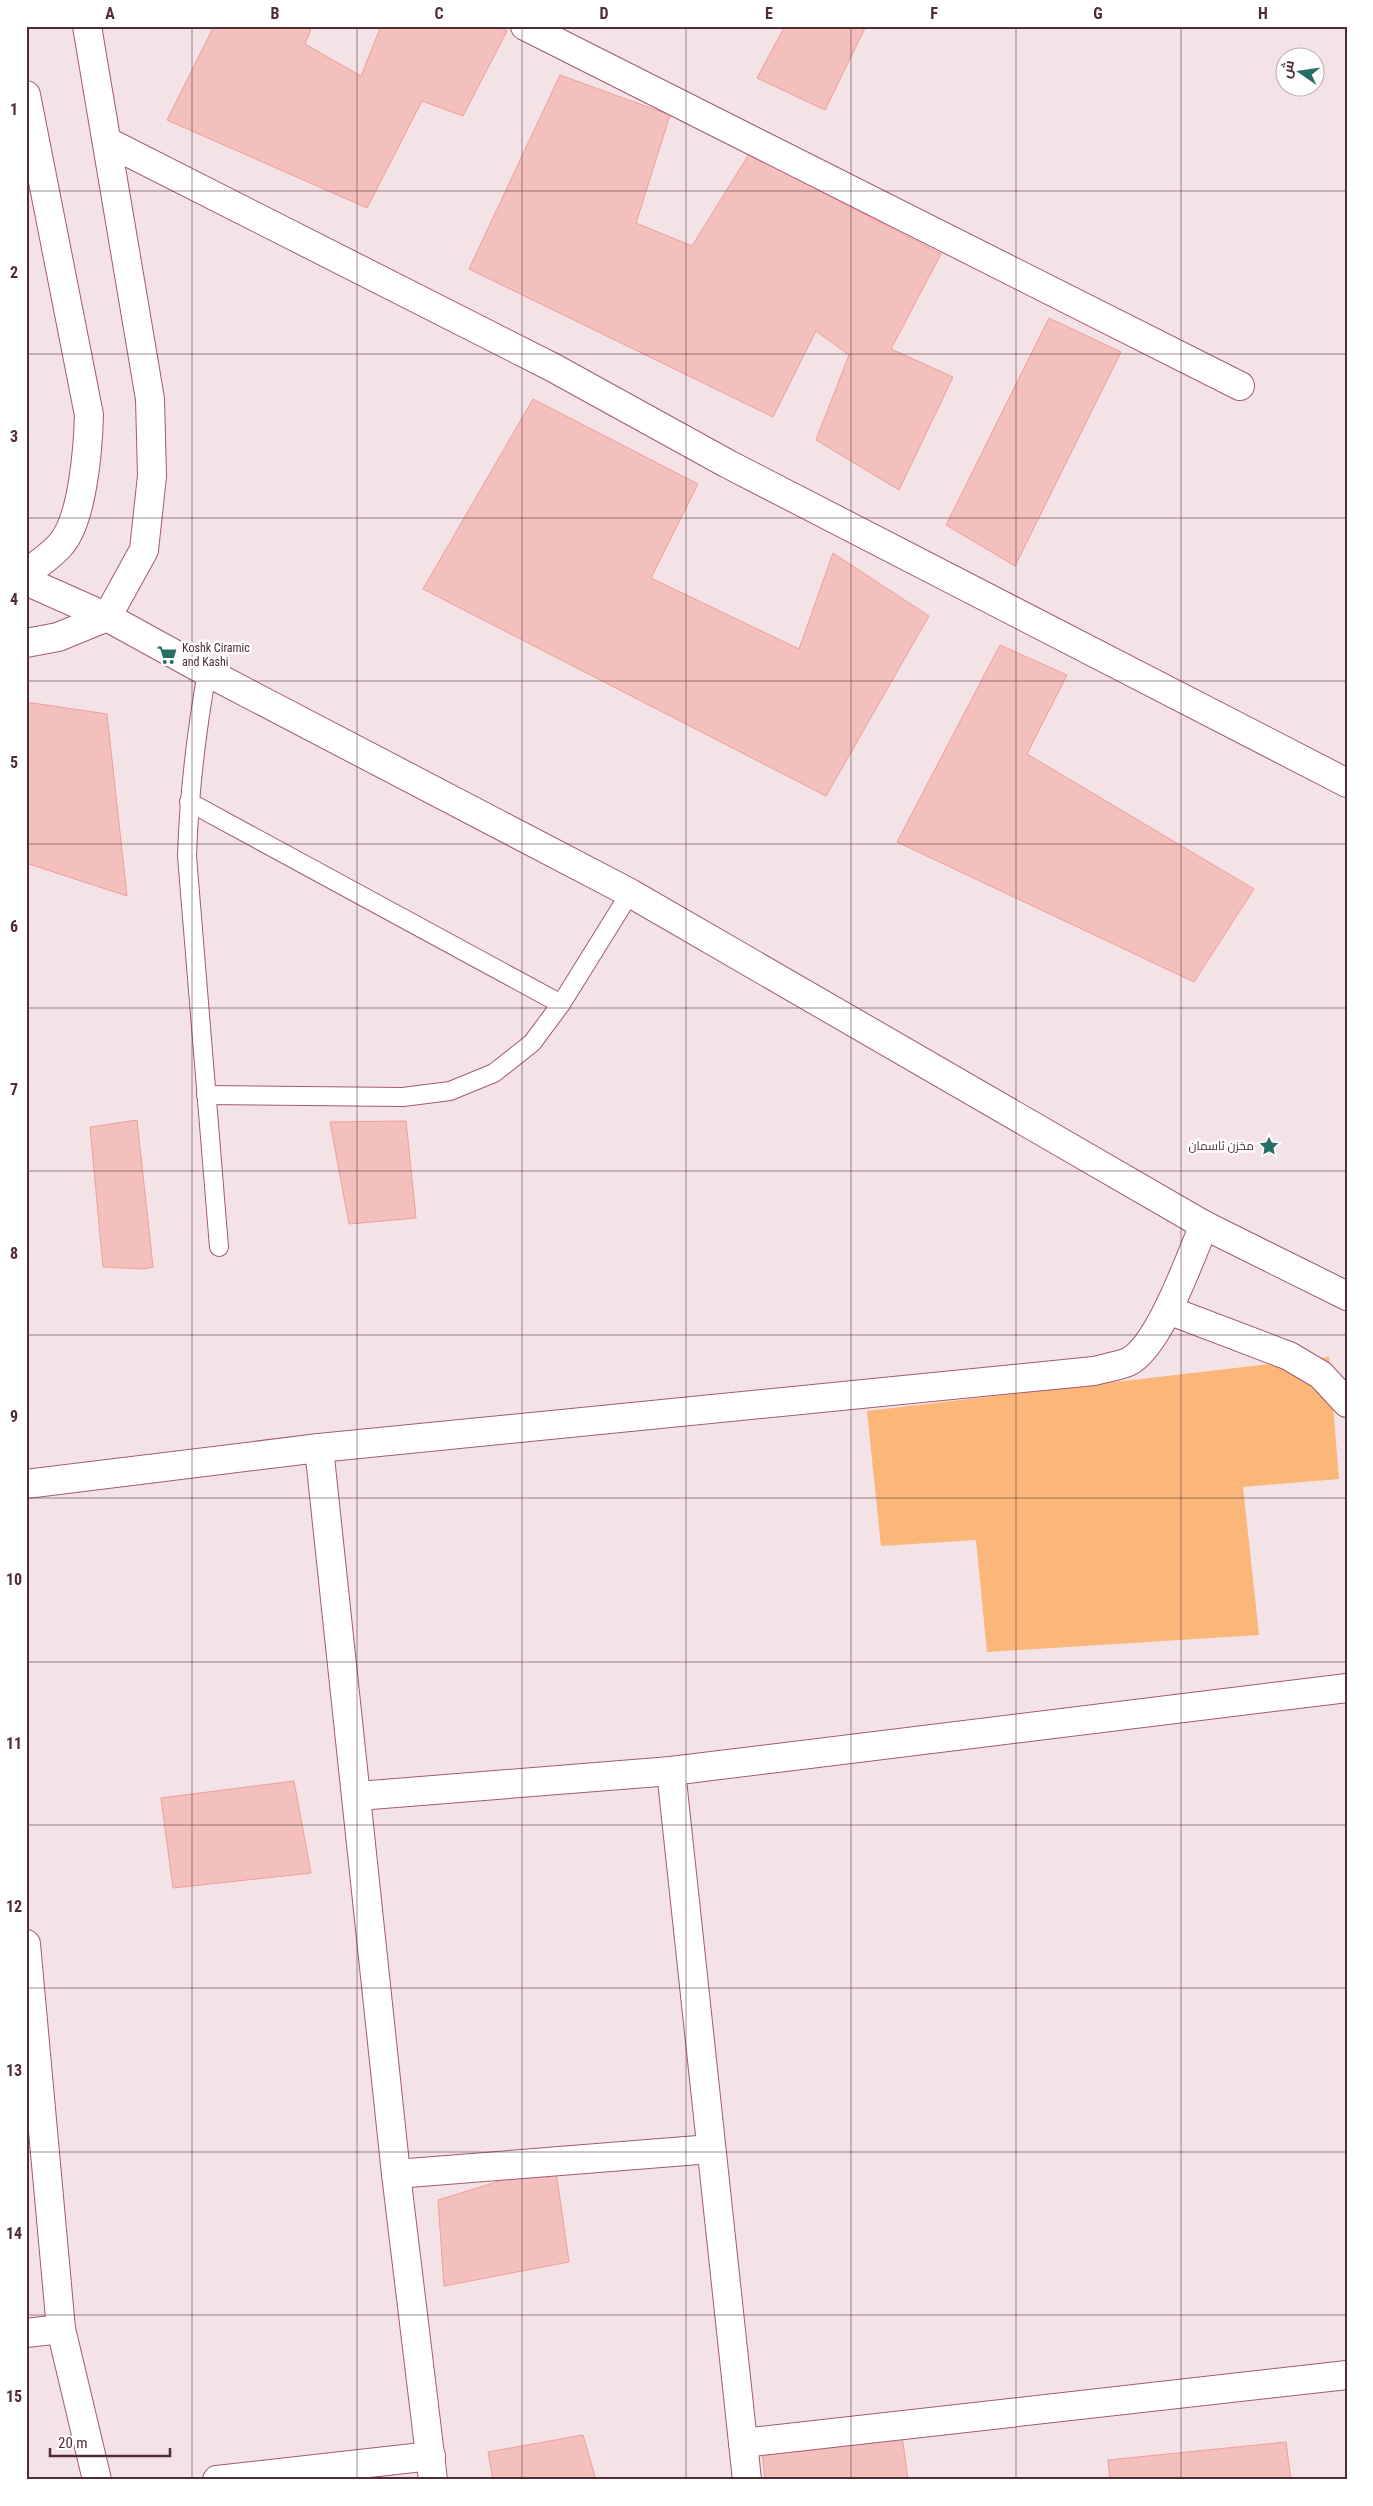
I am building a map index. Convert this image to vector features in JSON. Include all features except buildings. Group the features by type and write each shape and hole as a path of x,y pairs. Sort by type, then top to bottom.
{"street":[{"path":"26,643 58,636 107,617 144,550 152,476 150,399 87,26"},
{"path":"525,26 1240,386"},
{"path":"26,94 31,131 89,415 88,451 82,487 72,522 62,543 26,574"},
{"path":"108,142 552,367 728,464 1347,783"},
{"path":"26,581 107,617 207,672 630,893 1204,1225 1347,1296"},
{"path":"26,1484 319,1448 1094,1371 1129,1362 1145,1348 1168,1310 1204,1225"},
{"path":"1168,1310 1288,1356 1321,1374 1347,1403"},
{"path":"217,2480 432,2468 396,2174 358,1796 319,1448"},
{"path":"358,1796 671,1771 1347,1688"},
{"path":"671,1771 747,2480"},
{"path":"26,1944 61,2328 97,2480"},
{"path":"396,2174 711,2149"},
{"path":"26,2333 61,2328"},
{"path":"743,2443 1347,2376"}],"lane":[{"path":"207,672 195,737 188,802 187,856 218,1247"},
{"path":"188,802 560,1004"},
{"path":"206,1096 403,1097 450,1091 494,1073 532,1043 560,1004 630,893"}],"shaded area":[{"path":"1329,1357 1339,1479 1243,1487 1259,1635 987,1652 976,1540 881,1546 867,1411"}],"place":[{"name":"Koshk Ciramic and Kashi","path":"167,655"},
{"name":"مخزن ئاسمان","path":"1269,1146"}]}
